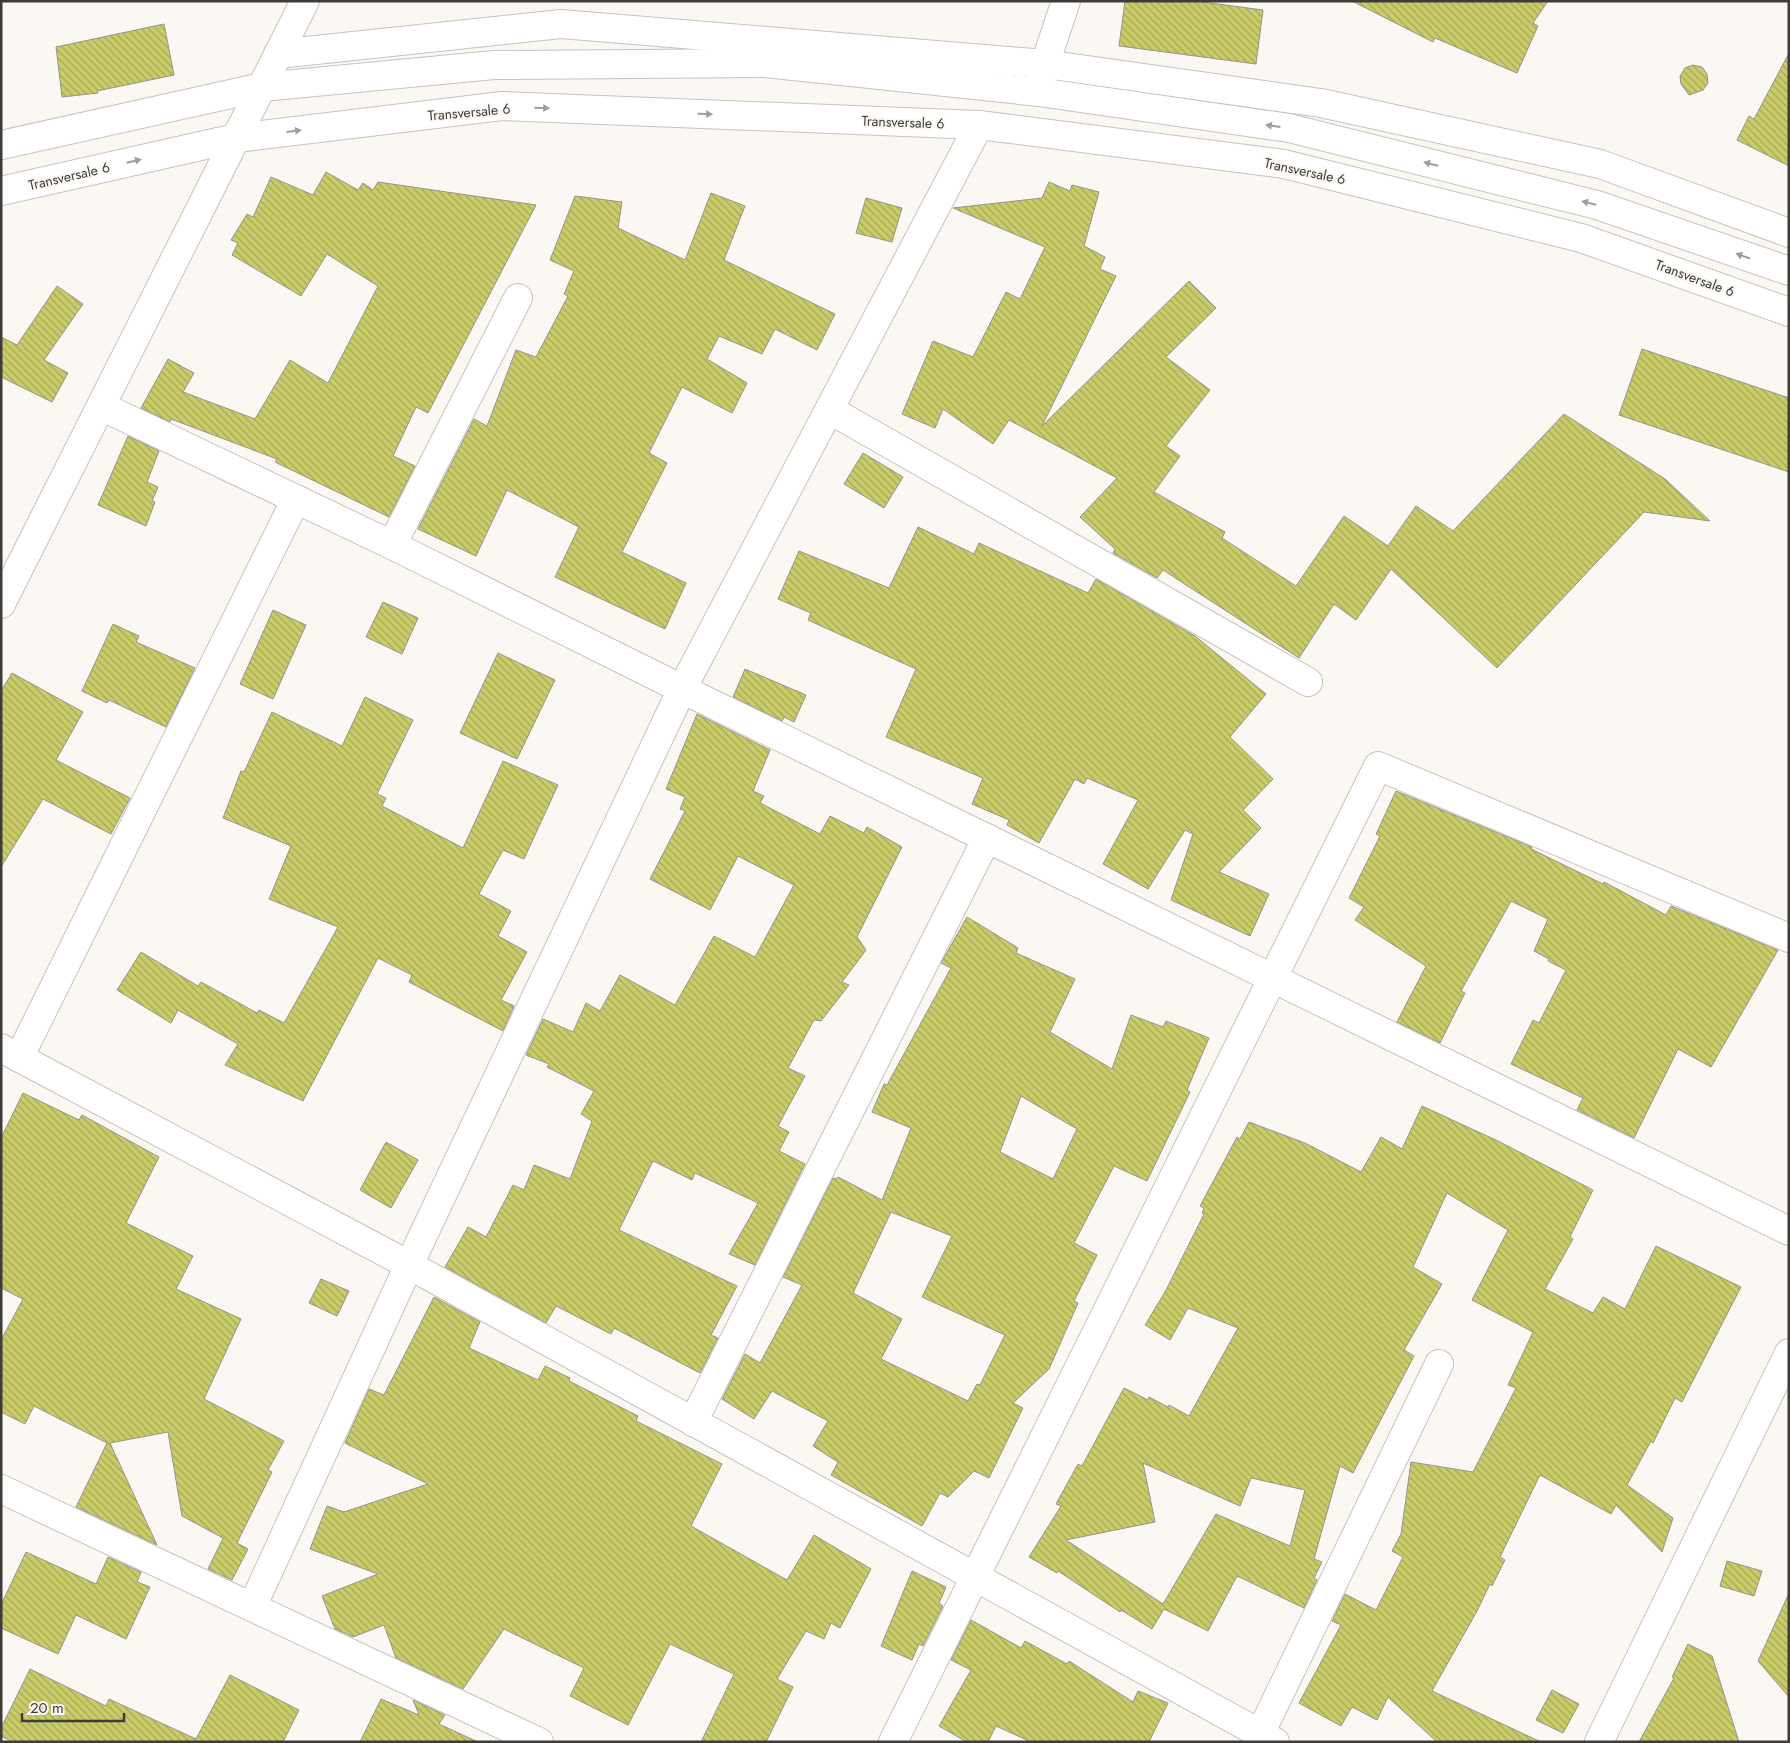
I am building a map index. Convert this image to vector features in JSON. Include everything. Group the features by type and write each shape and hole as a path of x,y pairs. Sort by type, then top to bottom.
{"street":[{"path":"1,604 305,1"},
{"path":"1039,92 1045,64 1066,1"},
{"path":"278,54 561,24 1045,64 1320,103 1600,164 1789,233"},
{"path":"1,146 262,87 494,66 765,63 1039,92 1289,128 1597,205 1789,272"},
{"name":"Transversale 6","path":"1,191 236,138 502,106 979,124 1284,164 1581,238 1789,312"},
{"path":"252,1607 408,1265 682,689 979,124"},
{"path":"392,544 518,298"},
{"path":"101,406 392,544 682,689 1789,1231"},
{"path":"830,410 1308,682"},
{"path":"296,499 10,1053 408,1265 1268,1738 1439,1364"},
{"path":"893,1742 1274,979 1378,766 1789,938"},
{"path":"693,1422 987,838"},
{"path":"1599,1742 1789,1353"},
{"path":"1,1489 539,1742"}],"building":[{"path":"1125,1 1196,1 1263,10 1256,64 1119,46"},
{"path":"1352,1 1548,1 1533,23 1538,26 1517,73 1435,38 1433,42"},
{"path":"164,24 174,75 97,91 98,93 62,97 56,47"},
{"path":"1789,53 1789,166 1737,140 1749,116 1754,119"},
{"path":"1693,65 1702,67 1707,74 1708,83 1703,90 1689,95 1681,84 1680,76 1685,68"},
{"path":"326,172 358,190 363,183 373,190 378,182 536,205 428,413 416,407 393,456 415,466 389,517 275,462 277,459 171,419 170,422 141,408 168,359 194,373 183,392 255,419 290,360 328,383 378,286 327,254 301,296 232,255 238,243 231,240 247,214 253,217 271,177 313,195"},
{"path":"1049,182 1070,191 1072,185 1099,192 1084,246 1105,257 1100,269 1116,276 1042,426 1189,281 1216,308 1166,357 1210,390 1166,446 1180,456 1154,492 1225,532 1222,538 1296,586 1344,516 1388,546 1416,506 1453,531 1564,414 1665,479 1710,521 1644,512 1497,668 1391,569 1356,620 1334,604 1299,658 1163,570 1157,578 1113,553 1115,549 1080,517 1117,478 1009,420 993,444 943,409 935,428 902,414 933,341 973,357 1006,292 1020,299 1045,247 953,208 1042,198"},
{"path":"711,193 745,206 724,260 835,314 817,350 775,329 762,354 719,336 707,359 747,383 732,413 682,387 649,453 667,463 622,552 686,583 665,629 555,577 579,527 507,490 476,556 418,529 474,419 487,426 516,350 536,357 568,296 564,294 574,271 550,260 575,196 622,202 618,228 685,260"},
{"path":"866,198 902,208 892,242 856,233"},
{"path":"57,286 83,304 44,360 68,373 52,402 1,377 1,337 17,345"},
{"path":"1642,349 1789,398 1789,472 1619,415"},
{"path":"128,436 159,451 147,482 158,487 152,501 155,502 146,526 98,505"},
{"path":"863,453 903,477 884,508 844,484"},
{"path":"918,527 974,554 979,543 1088,593 1096,579 1195,636 1266,694 1230,737 1273,779 1243,810 1261,828 1219,872 1269,894 1250,936 1171,900 1193,834 1185,830 1148,889 1103,864 1138,800 1087,778 1084,784 1075,779 1039,843 1007,825 1009,820 972,804 983,778 886,737 916,669 808,620 811,613 778,599 799,551 889,588"},
{"path":"383,602 418,618 402,654 366,637"},
{"path":"273,610 306,625 273,699 240,684"},
{"path":"113,624 139,636 136,642 195,668 166,727 109,700 107,703 82,691"},
{"path":"498,653 555,680 517,759 460,733"},
{"path":"745,669 806,695 794,722 784,717 782,721 733,697"},
{"path":"12,673 83,712 56,760 130,798 111,834 43,799 1,867 1,691"},
{"path":"365,697 413,720 377,794 386,798 382,806 463,848 503,761 558,785 524,859 503,850 479,894 511,911 498,936 527,952 501,1000 514,1006 503,1031 409,982 412,975 378,958 303,1101 225,1065 238,1044 178,1010 171,1023 117,990 141,952 198,986 201,982 257,1013 259,1010 284,1023 338,927 269,899 291,846 223,818 241,771 244,772 272,712 342,746"},
{"path":"697,714 770,750 753,791 764,796 760,803 820,834 830,816 864,833 867,827 902,847 857,937 866,950 842,982 849,985 821,1021 814,1020 788,1068 805,1076 778,1126 789,1132 779,1151 805,1164 755,1265 729,1254 758,1203 695,1173 692,1180 653,1161 619,1230 737,1286 711,1335 718,1338 700,1373 614,1328 611,1334 556,1306 546,1323 445,1267 468,1227 486,1237 513,1185 524,1190 534,1165 570,1179 592,1121 581,1114 594,1091 547,1067 549,1064 526,1055 543,1019 573,1032 586,1003 600,1011 620,975 675,1005 714,936 755,957 794,885 738,856 710,910 650,879 685,811 680,809 685,797 666,789"},
{"path":"1396,791 1532,847 1531,849 1603,884 1604,882 1666,915 1671,906 1778,950 1711,1067 1678,1049 1634,1138 1577,1110 1583,1098 1511,1064 1533,1020 1539,1023 1566,970 1534,951 1548,919 1511,901 1461,991 1465,993 1440,1043 1397,1022 1426,966 1355,920 1364,907 1349,898 1380,836 1376,834"},
{"path":"967,917 1018,948 1016,953 1075,979 1050,1032 1112,1069 1131,1015 1163,1027 1166,1021 1209,1038 1187,1090 1190,1092 1147,1181 1114,1166 1074,1243 1097,1255 1074,1301 1078,1303 1049,1369 1013,1403 1023,1408 989,1478 974,1471 948,1497 940,1493 922,1526 831,1475 838,1462 813,1446 828,1421 772,1391 754,1419 722,1399 745,1354 760,1363 802,1285 783,1277 833,1178 836,1179 838,1177 882,1200 911,1128 872,1112 884,1084 887,1085 951,968 941,963","holes":["1021,1096 1077,1129 1053,1179 1000,1152","891,1212 952,1236 922,1297 1005,1335 980,1385 977,1384 968,1401 881,1359 902,1319 853,1293"]},
{"path":"23,1093 79,1120 82,1115 159,1157 126,1223 193,1256 176,1289 241,1319 204,1399 284,1441 268,1470 272,1472 237,1543 248,1549 232,1580 208,1569 223,1538 182,1516 168,1432 110,1443 157,1545 76,1507 107,1443 34,1406 25,1424 1,1412 1,1340 23,1299 1,1288 1,1138"},
{"path":"1422,1106 1498,1141 1593,1190 1570,1237 1573,1239 1545,1289 1593,1313 1603,1297 1625,1309 1656,1246 1741,1287 1682,1402 1675,1398 1653,1443 1651,1441 1627,1485 1673,1518 1662,1552 1616,1505 1611,1514 1540,1475 1500,1557 1505,1560 1492,1586 1490,1584 1432,1691 1541,1742 1437,1742 1388,1697 1377,1720 1352,1707 1341,1726 1299,1703 1341,1625 1332,1621 1345,1594 1376,1610 1403,1557 1392,1551 1401,1534 1411,1462 1473,1472 1516,1388 1508,1385 1533,1332 1472,1300 1508,1230 1447,1193 1413,1267 1442,1284 1404,1350 1414,1356 1353,1473 1340,1466 1314,1559 1322,1562 1314,1578 1317,1580 1304,1608 1237,1576 1208,1631 1164,1609 1152,1629 1121,1610 1120,1612 1058,1571 1057,1573 1029,1557 1061,1506 1056,1504 1078,1464 1082,1466 1124,1388 1148,1400 1149,1397 1168,1407 1169,1405 1189,1416 1238,1328 1188,1308 1170,1340 1145,1325 1165,1292 1204,1214 1202,1213 1204,1208 1200,1206 1237,1137 1240,1139 1249,1122 1305,1143 1361,1172 1381,1137 1402,1149","holes":["1143,1463 1240,1506 1251,1478 1305,1490 1290,1546 1216,1514 1163,1604 1066,1540 1155,1522"]},
{"path":"386,1142 418,1160 391,1208 360,1190"},
{"path":"321,1279 349,1291 337,1316 309,1303"},
{"path":"434,1297 480,1322 469,1348 538,1380 545,1366 570,1378 569,1381 638,1416 636,1421 722,1464 691,1526 787,1580 814,1535 871,1569 840,1628 831,1623 824,1639 806,1631 777,1679 793,1687 766,1742 701,1742 734,1674 670,1644 628,1725 570,1696 584,1668 504,1629 463,1689 396,1658 384,1625 353,1637 335,1629 322,1596 378,1574 310,1549 327,1506 344,1512 428,1484 345,1443 369,1389 384,1395"},
{"path":"26,1552 96,1584 108,1557 141,1572 137,1582 150,1587 126,1639 76,1615 58,1654 1,1628 1,1605"},
{"path":"1727,1561 1762,1571 1754,1596 1720,1586"},
{"path":"912,1571 946,1587 939,1603 943,1606 923,1646 919,1644 912,1660 881,1646"},
{"path":"1789,1593 1789,1697 1758,1661"},
{"path":"971,1620 1021,1648 1025,1641 1067,1664 1069,1661 1133,1702 1138,1691 1168,1703 1149,1742 1031,1742 996,1726 988,1742 967,1742 939,1726 971,1670 951,1660"},
{"path":"1688,1644 1712,1656 1739,1742 1639,1742 1674,1678 1672,1677"},
{"path":"30,1669 106,1706 109,1699 196,1739 230,1675 299,1710 283,1742 13,1742 1,1736 1,1728"},
{"path":"1552,1690 1579,1704 1563,1733 1536,1720"},
{"path":"381,1699 419,1715 413,1700 445,1715 439,1724 478,1742 360,1742"}]}
